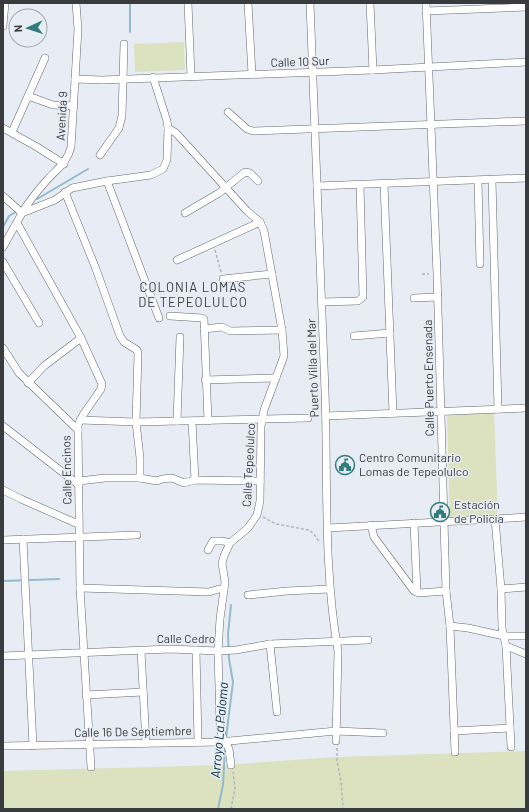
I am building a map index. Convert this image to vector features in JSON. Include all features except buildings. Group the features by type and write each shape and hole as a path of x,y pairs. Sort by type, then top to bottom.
{"street":[{"path":"3,26 5,3"},
{"name":"Avenida 9","path":"3,247 34,195 64,164 69,155 74,106 78,30 76,3"},
{"path":"188,3 191,76"},
{"path":"248,3 252,74"},
{"name":"Puerto Villa del Mar","path":"310,3 326,416 327,547 330,589 338,651 336,741"},
{"path":"370,3 373,70"},
{"name":"Calle Puerto Ensenada","path":"426,3 438,297 443,522 446,591 450,626 455,752"},
{"path":"426,11 526,7"},
{"path":"100,155 121,125 124,79 124,44"},
{"path":"12,132 45,58"},
{"name":"Calle 10 Sur","path":"75,79 124,79 312,73 526,62"},
{"path":"3,196 22,213 55,200 72,188 107,181 152,175 163,169 168,160 168,128 153,77"},
{"path":"28,96 53,105 74,106"},
{"path":"228,112 247,129 253,131 314,130 526,121"},
{"path":"3,128 64,164"},
{"path":"168,128 176,133 227,187 247,211 260,222 177,260"},
{"path":"185,213 227,187 245,172 250,173 258,181"},
{"path":"317,186 526,178"},
{"path":"492,180 498,409"},
{"path":"107,181 159,318"},
{"path":"478,181 480,264"},
{"path":"384,184 393,413"},
{"path":"322,302 358,301 362,300 363,297 360,185"},
{"path":"65,192 96,269 120,336 124,342 137,350 136,422 140,458 140,478"},
{"name":"Calle Tepeolulco","path":"231,765 229,749 222,736 220,725 218,651 224,589 222,563 230,543 248,528 257,515 260,502 262,420 264,410 284,356 282,330 272,274 264,231 260,222"},
{"name":"Calle Encinos","path":"17,223 81,338 102,384 101,389 80,420 78,430 78,537 91,767"},
{"path":"3,262 39,323"},
{"path":"223,279 272,274"},
{"path":"414,298 438,297"},
{"path":"170,316 202,318 204,321 208,421"},
{"path":"204,329 222,327 227,330 282,330"},
{"path":"354,336 390,333"},
{"path":"177,421 180,337"},
{"path":"28,383 44,366 81,338"},
{"path":"3,348 19,373 28,383 78,430"},
{"path":"206,380 276,378"},
{"path":"326,416 526,408"},
{"path":"80,420 192,422 308,418"},
{"path":"192,422 195,480"},
{"path":"3,426 79,483 105,478 140,478 157,480 172,478 184,483 195,480 260,481"},
{"path":"3,490 21,500 78,524"},
{"path":"328,528 526,516"},
{"path":"495,519 506,646 511,747"},
{"path":"414,523 417,592"},
{"path":"371,525 374,537 411,587 417,592 446,591"},
{"path":"3,540 23,538 137,535"},
{"path":"23,538 33,746"},
{"path":"208,550 214,541 230,543"},
{"path":"501,589 526,587"},
{"path":"80,588 209,592 219,588 224,589"},
{"path":"248,595 330,589"},
{"path":"450,626 468,628 504,636 526,636"},
{"name":"Calle Cedro","path":"3,656 170,649 218,651 270,644 368,640"},
{"path":"270,644 277,712"},
{"path":"506,646 526,654"},
{"path":"196,650 198,742"},
{"path":"141,651 146,743"},
{"path":"86,694 143,692"},
{"path":"454,731 510,728"},
{"name":"Calle 16 De Septiembre","path":"3,746 225,742 336,731 383,733"}],"path":[{"path":"213,243 223,279"},
{"path":"257,515 276,524 309,530 314,534 320,543 327,547"},
{"path":"336,741 343,809"},
{"path":"231,765 235,779 235,788 231,809"}],"green space":[{"path":"184,42 185,70 135,72 134,44"},
{"path":"447,412 494,412 498,517 450,518"},
{"path":"526,751 526,809 3,809 3,771 224,765 336,757"}],"waterway":[{"path":"130,3 130,32"},
{"path":"37,199 88,169"},
{"path":"3,227 9,216 17,211"},
{"path":"3,581 59,579"},
{"name":"Arroyo La Paloma","path":"226,738 233,682 229,659 228,634 231,605"},
{"name":"Arroyo La Paloma","path":"218,809 223,785 225,747"}],"place":[{"name":"Centro Comunitario Lomas de Tepeolulco","path":"345,465"},
{"name":"Estación de Policía","path":"440,512"}],"district":[{"name":"COLONIA LOMAS DE TEPEOLULCO","path":"193,294"}]}
